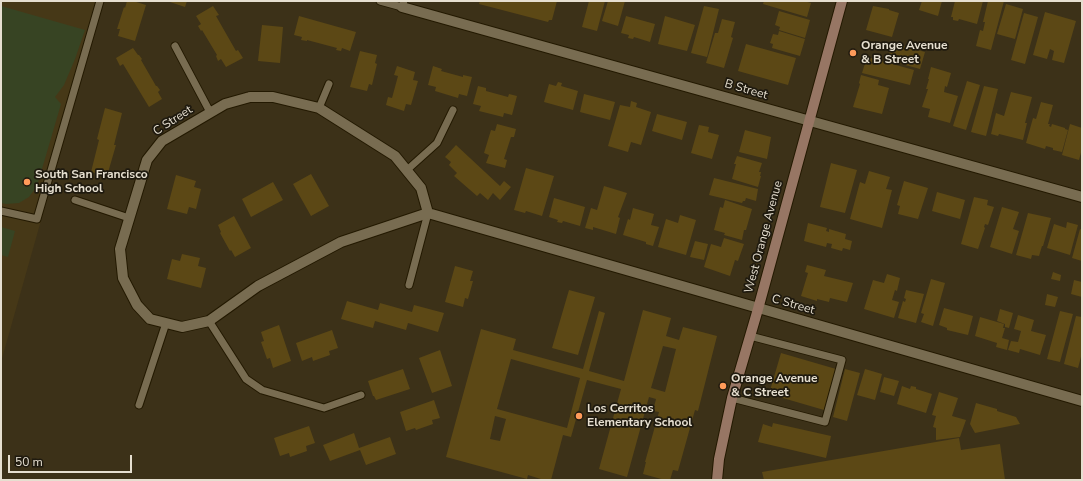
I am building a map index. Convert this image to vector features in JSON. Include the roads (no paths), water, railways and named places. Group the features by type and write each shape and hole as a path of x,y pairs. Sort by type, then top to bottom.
{"street":[{"name":"West Orange Avenue","path":"717,480 719,459 732,398 758,309 808,121 842,1"},
{"name":"B Street","path":"403,4 808,121 1082,197"},
{"name":"C Street","path":"428,213 421,188 395,156 319,108 273,97 250,97 225,104 162,141 146,160 120,249 123,278 137,305 150,319 182,327 209,322 258,286 341,242 428,213 1082,401"}],"lane":[{"path":"1,211 37,219 100,1"},
{"path":"380,1 403,4"},
{"path":"175,46 210,112"},
{"path":"319,108 329,84"},
{"path":"407,170 438,142 453,110"},
{"path":"74,200 129,218"},
{"path":"409,286 428,213"},
{"path":"209,322 246,379 262,390 324,408 361,396"},
{"path":"139,405 166,323"},
{"path":"732,398 825,422 842,360 750,336"}],"place":[{"name":"Orange Avenue & B Street","path":"853,53"},
{"name":"South San Francisco High School","path":"27,182"},
{"name":"Orange Avenue & C Street","path":"723,386"},
{"name":"Los Cerritos Elementary School","path":"579,416"}]}
